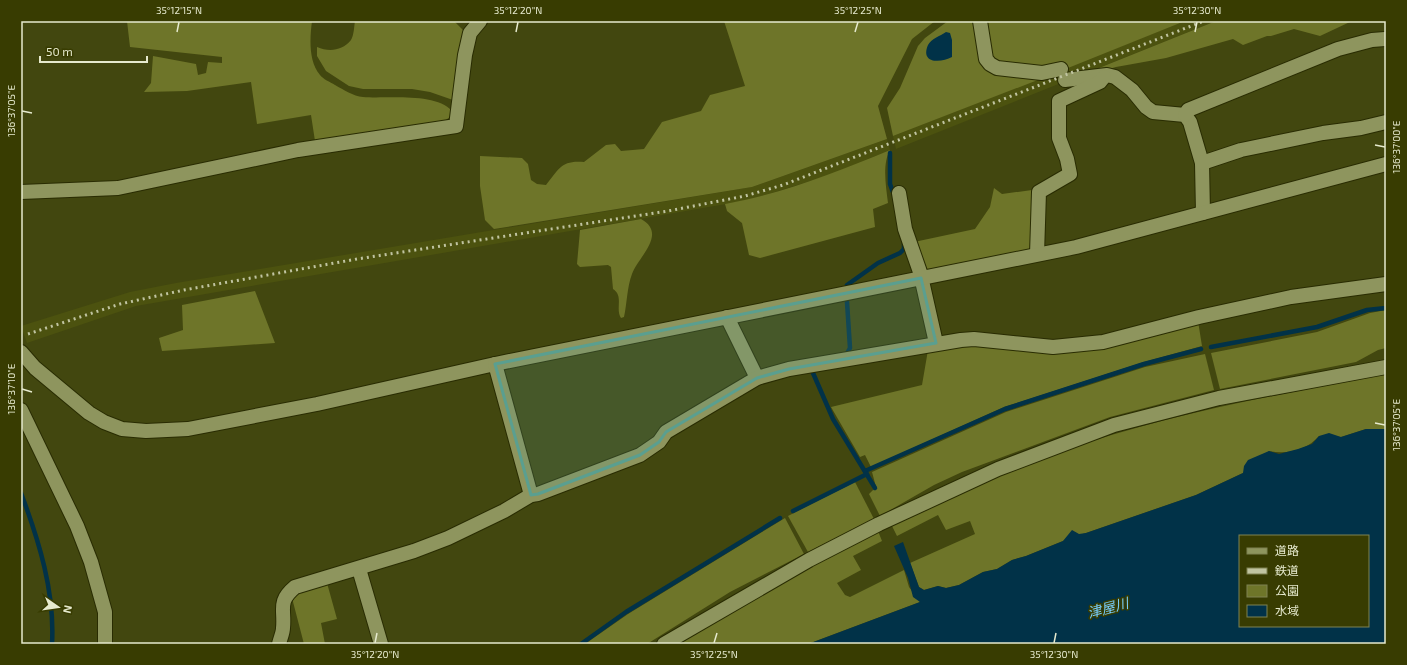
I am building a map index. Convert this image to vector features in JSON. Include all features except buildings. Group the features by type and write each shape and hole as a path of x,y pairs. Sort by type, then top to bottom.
{"street":[{"path":"21,192 118,188 298,150 456,126 465,55 470,33 480,21"},
{"path":"980,21 986,59 990,64 998,68 1063,75 1106,75 1115,77 1132,90 1146,107 1153,112 1185,115 1190,122 1202,163 1203,213"},
{"path":"1185,115 1188,110 1338,49 1372,40 1385,39"},
{"path":"1037,254 1039,192 1070,174 1067,159 1059,138 1059,101 1100,82 1106,75"},
{"path":"1202,163 1241,150 1323,132 1361,128 1386,122"},
{"path":"21,352 35,368 89,413 104,422 122,429 146,431 188,429 317,404 495,364 1076,247 1386,164"},
{"path":"898,193 905,229 921,278 936,343"},
{"path":"279,644 283,628 282,609 287,593 295,587 359,569 448,538 504,511 531,495 538,494 640,455 659,442 666,432 757,378 789,369 936,343 974,339 1053,348 1103,342 1199,317 1291,297 1386,284"},
{"path":"727,317 757,378"},
{"path":"495,364 531,495"},
{"path":"664,644 809,560 879,524 998,469 1122,423 1219,398 1385,367"},
{"path":"21,410 77,526 91,562 105,612 105,644"},
{"path":"359,569 381,644"}],"highlighted area":[{"path":"921,278 936,343 789,369 757,378 666,432 659,442 640,455 538,494 531,495 495,364"}],"shaded area":[{"path":"1185,21 1216,21 896,149 893,136"},
{"path":"887,139 890,150 830,175 749,200 136,306 27,343 21,326 130,292 176,283 752,187"}],"green space":[{"path":"127,21 312,21 310,41 313,63 320,75 325,79 349,92 363,97 410,98 434,101 444,105 452,111 451,116 441,124 315,141 311,115 257,124 251,82 187,91 144,92 151,83 153,56 196,64 198,75 206,73 208,62 222,63 222,57 130,47"},
{"path":"355,21 454,21 464,31 453,100 430,92 412,89 363,89 349,86 326,71 317,56 317,47 326,50 335,50 347,44 352,38"},
{"path":"724,21 935,21 912,39 878,106 887,139 752,187 494,229 485,220 480,186 480,156 522,158 528,164 531,180 537,184 546,185 565,164 570,162 584,162 606,145 615,144 621,151 644,149 662,122 701,111 710,95 745,86"},
{"path":"948,21 976,21 984,62 1048,76 893,136 887,108 900,88 918,46 925,38"},
{"path":"984,21 1185,21 1068,68 999,66 990,57"},
{"path":"1216,21 1352,21 1320,36 1294,29 1267,36 1243,45 1233,39 1166,58 1116,67 1091,74 1089,72"},
{"path":"890,150 885,169 888,203 873,209 875,227 760,258 749,255 742,223 727,211 725,204 746,200 788,188 830,174"},
{"path":"994,188 1002,194 1032,190 1032,249 924,271 914,242 975,229 990,207"},
{"path":"641,219 649,225 652,232 652,239 632,274 624,317 621,318 619,314 618,295 613,289 611,267 608,265 580,267 577,264 580,230"},
{"path":"255,291 275,343 162,351 159,338 183,330 182,305"},
{"path":"1386,310 1386,348 1378,350 1356,362 1220,389 1211,353 1317,332 1370,313"},
{"path":"1198,321 1202,346 1144,362 1004,407 871,467 865,455 860,457 831,407 922,385 928,350 964,343 1052,352"},
{"path":"1205,354 1214,390 1110,417 962,472 934,485 880,516 869,494 876,487 872,472 1006,412 1145,367"},
{"path":"1386,374 1386,429 1366,429 1341,437 1319,436 1309,445 1290,452 1269,451 1243,473 1196,495 1086,533 1079,535 1075,532 1063,541 1012,560 997,569 983,572 959,585 946,588 938,586 924,590 919,587 910,563 975,534 970,521 946,530 938,515 897,536 892,526 955,496 1018,469 1060,452 1100,439 1181,416"},
{"path":"855,482 874,519 808,552 788,516"},
{"path":"785,518 804,554 730,592 647,644 585,644 628,614"},
{"path":"878,531 882,541 853,556 861,570 837,583 845,595 850,597 904,570 909,587 920,602 808,644 676,644 807,569"},
{"path":"327,583 337,619 321,623 325,644 304,644 292,598 300,590"}],"water":[{"path":"946,32 950,33 952,40 952,57 937,61 929,59 926,51 929,43"},
{"name":"津屋川","path":"1366,429 1386,429 1386,644 808,644 920,602 913,597 908,578 894,546 903,542 919,587 924,590 938,586 946,588 959,585 983,572 997,569 1012,560 1063,541 1072,530 1079,534 1086,533 1196,495 1243,473 1244,466 1248,460 1269,451 1279,454 1298,449 1312,444 1319,436 1329,433 1341,437"}],"waterway":[{"path":"890,153 890,184 894,195"},
{"path":"847,285 878,263 900,253 904,249 904,243"},
{"path":"845,357 850,348 847,302"},
{"path":"1211,347 1317,327 1367,310 1386,308"},
{"path":"865,471 1005,409 1144,364 1201,349"},
{"path":"813,373 833,419 875,488"},
{"path":"793,511 867,474"},
{"path":"21,493 40,548 48,586 51,605 52,644"},
{"path":"581,644 626,612 780,518"}],"railway":[{"path":"28,334 120,304 184,290 357,259 668,211 745,196 783,185 1204,21"}]}
